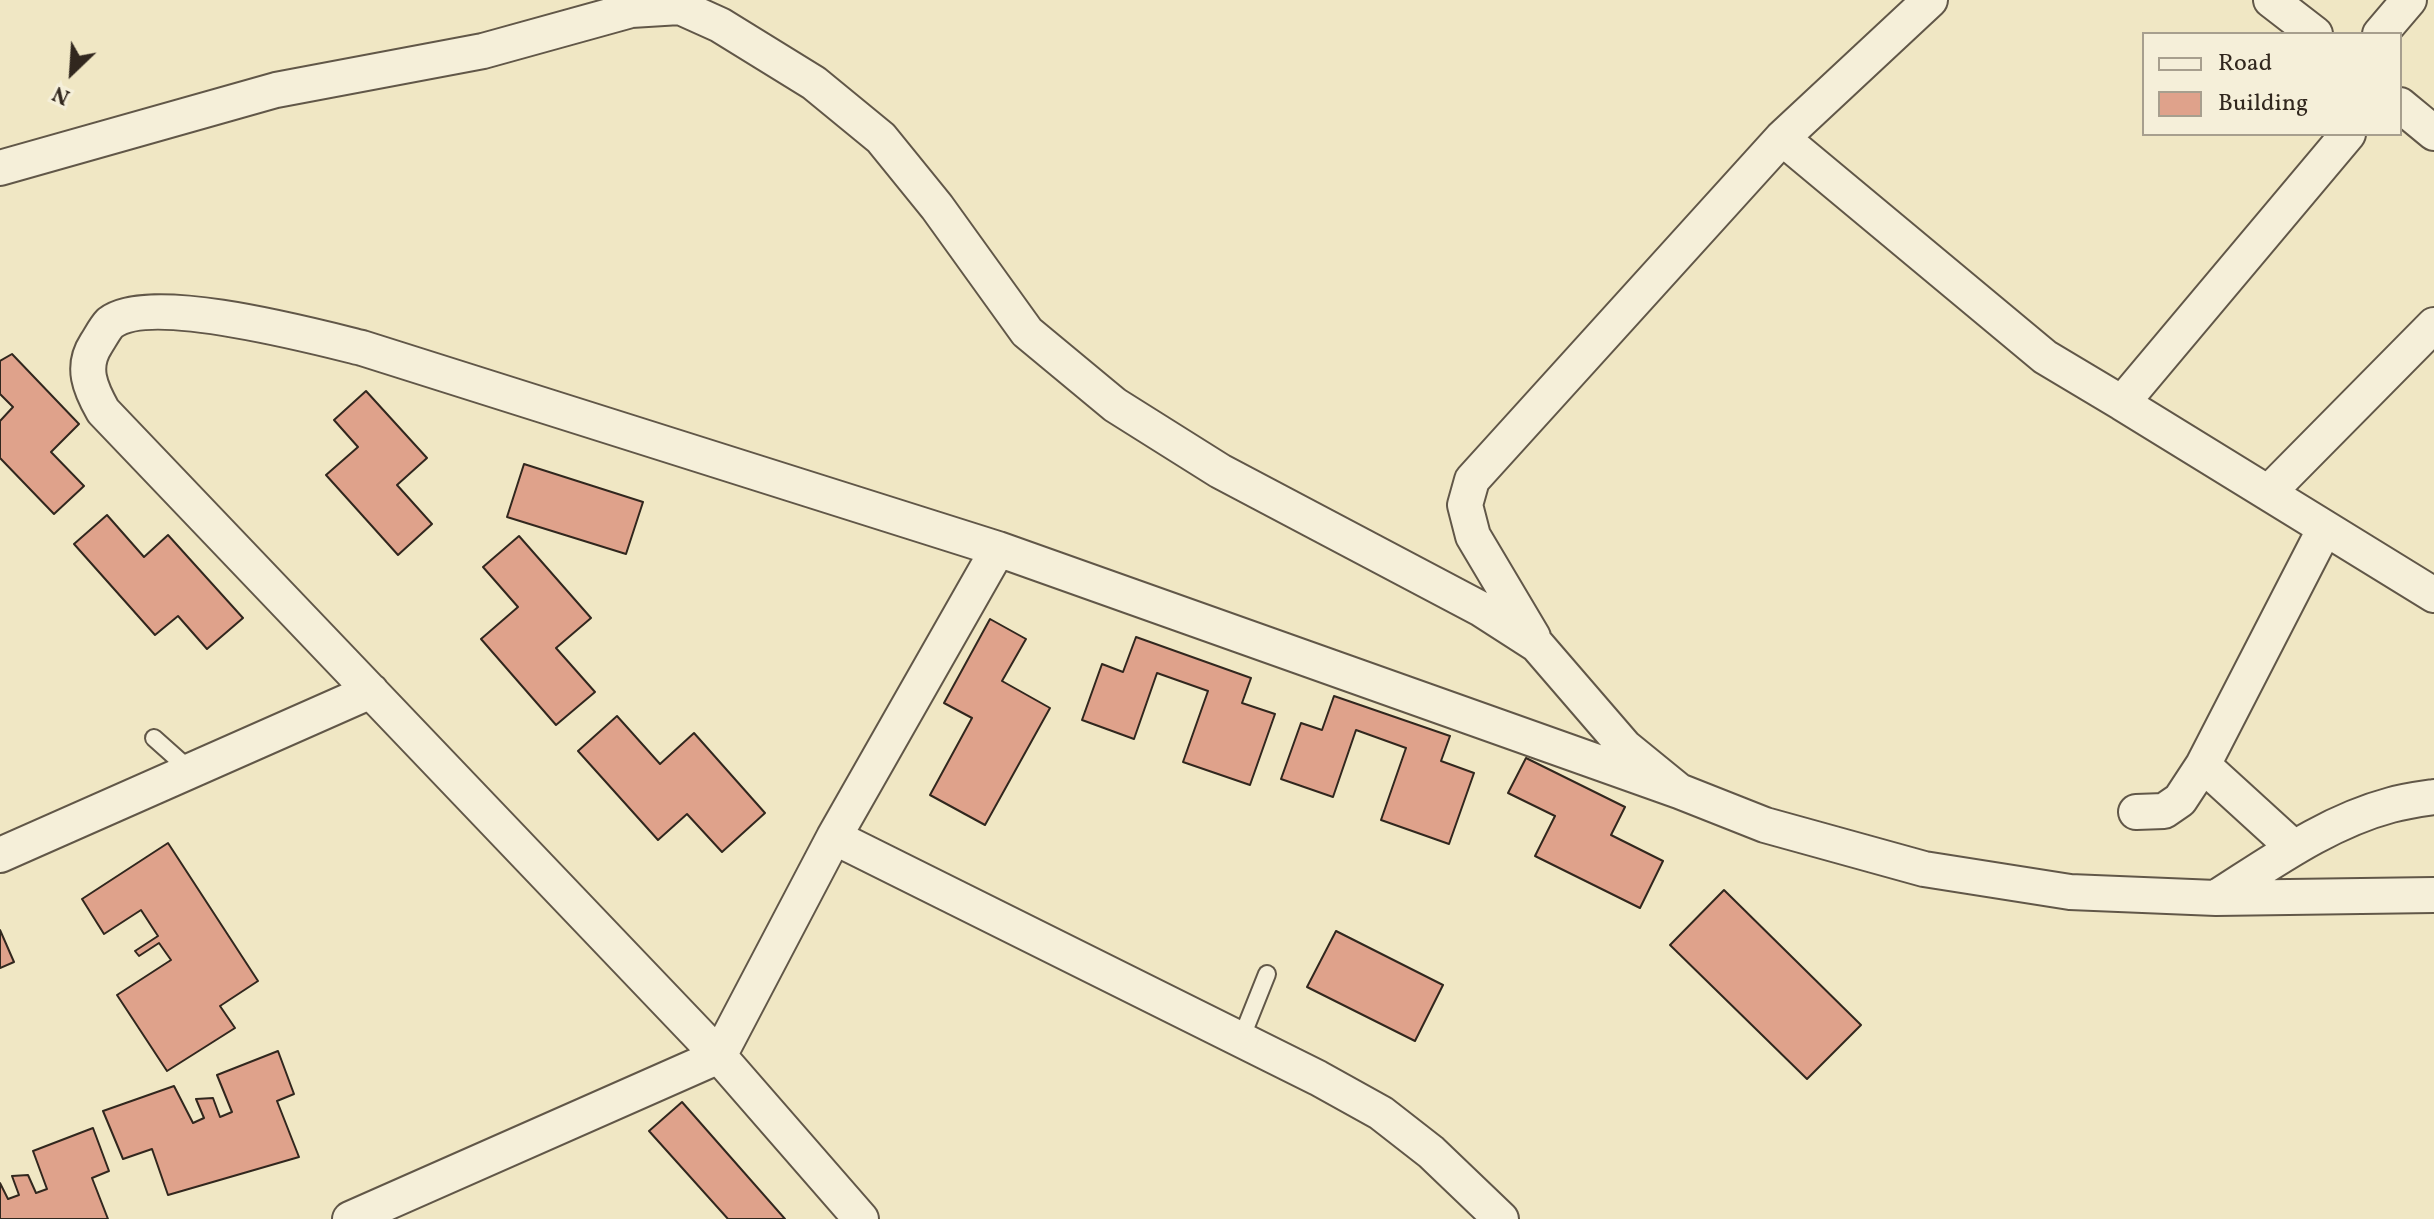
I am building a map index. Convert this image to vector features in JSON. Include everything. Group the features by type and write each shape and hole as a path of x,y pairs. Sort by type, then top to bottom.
{"street":[{"path":"1679,791 1625,747 1537,645 1473,536 1465,505 1472,480 1782,138 1930,0"},
{"path":"2271,0 2312,32"},
{"path":"2382,32 2409,0"},
{"path":"0,168 276,90 483,51 631,10 675,4 720,25 814,83 881,138 937,207 1027,332 1115,405 1220,471 1481,609 1537,645"},
{"path":"2402,107 2434,133"},
{"path":"2122,403 2346,136"},
{"path":"1782,138 2045,357 2434,595"},
{"path":"861,1219 719,1056 103,411 89,387 88,357 110,324 140,311 258,322 362,348 998,549 1679,791 1765,825 1924,869 2070,892 2216,898 2434,895"},
{"path":"2268,493 2434,325"},
{"path":"2136,812 2164,811 2180,800 2203,765 2325,528"},
{"path":"350,1219 388,1213 719,1056 834,837 998,549"},
{"path":"0,855 371,691"},
{"path":"2203,765 2294,848"},
{"path":"2216,898 2294,848 2334,827 2390,805 2434,797"},
{"path":"834,837 1241,1039 1381,1113 1431,1152 1501,1219"}],"lane":[{"path":"154,738 191,771"},
{"path":"1241,1039 1267,974"}],"building":[{"path":"12,354 79,424 51,452 84,486 54,514 0,458 0,421 13,407 0,394 0,361"},
{"path":"366,391 427,458 397,485 432,524 398,555 326,475 358,447 334,420"},
{"path":"524,464 643,502 626,554 507,517"},
{"path":"107,515 144,557 168,535 243,618 207,649 178,616 155,635 74,544"},
{"path":"519,536 591,618 556,648 595,692 556,725 481,639 518,607 483,567"},
{"path":"990,619 1026,639 1002,681 1050,708 985,825 930,795 972,718 944,703"},
{"path":"1136,637 1251,678 1242,703 1275,714 1250,785 1183,762 1208,691 1157,673 1134,739 1082,720 1102,664 1123,672"},
{"path":"1334,696 1450,736 1441,761 1474,773 1449,844 1381,820 1406,748 1356,730 1333,797 1281,779 1301,723 1322,730"},
{"path":"617,716 660,764 694,733 765,813 722,852 687,814 658,840 578,751"},
{"path":"1526,758 1625,807 1611,835 1663,861 1640,908 1535,856 1555,816 1508,793"},
{"path":"168,843 258,981 220,1006 235,1028 167,1071 117,995 171,960 159,943 139,956 135,951 158,936 141,910 104,934 82,899"},
{"path":"1724,890 1861,1025 1807,1079 1670,945"},
{"path":"0,930 14,962 0,968"},
{"path":"1336,931 1443,985 1415,1041 1307,987"},
{"path":"278,1051 294,1094 277,1101 299,1157 168,1195 152,1149 123,1159 103,1111 174,1086 193,1123 204,1118 196,1099 213,1098 220,1117 232,1112 217,1075"},
{"path":"682,1102 785,1219 728,1219 649,1131"},
{"path":"93,1128 109,1171 92,1178 108,1219 0,1219 0,1183 8,1199 19,1195 12,1176 28,1175 36,1193 47,1189 33,1151"}]}
